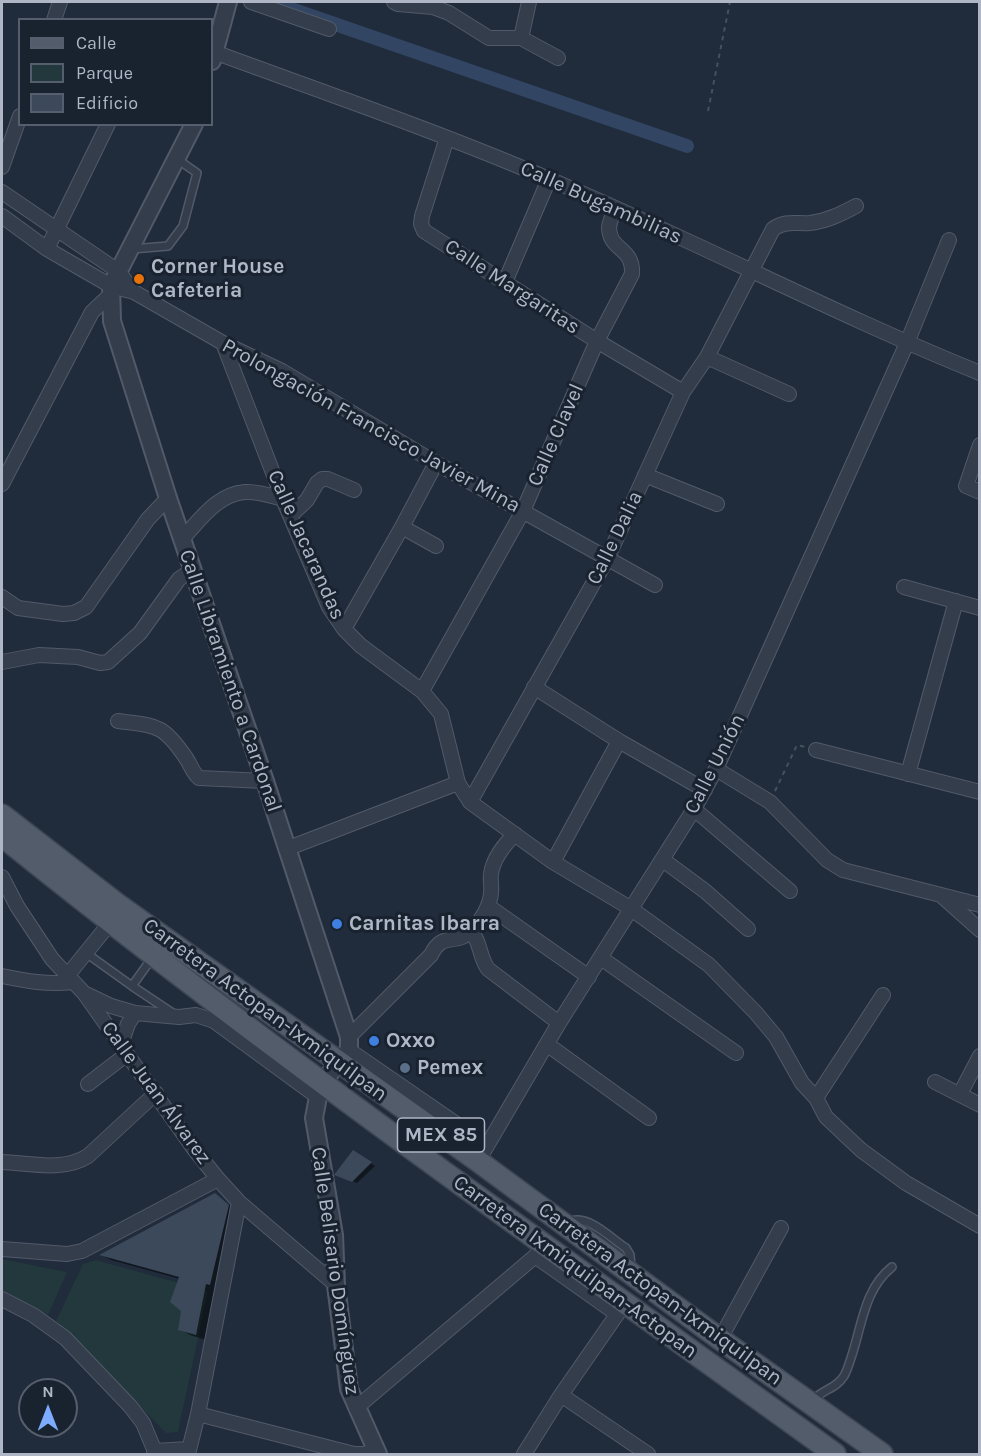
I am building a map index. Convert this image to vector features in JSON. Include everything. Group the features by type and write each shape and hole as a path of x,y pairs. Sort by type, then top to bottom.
{"main road":[{"name":"Carretera Actopan-Ixmiquilpan","path":"2,815 117,904 345,1050 482,1153 563,1224 882,1455"},
{"name":"Carretera Ixmiquilpan-Actopan","path":"2,836 320,1090 540,1251 835,1455"}],"street":[{"path":"55,18 60,2"},
{"path":"213,57 228,2"},
{"path":"251,2 329,29"},
{"path":"394,2 434,4 489,38 521,38 558,58"},
{"path":"521,38 529,2"},
{"name":"Calle Bugambilias","path":"213,57 447,138 549,179 752,270 907,343 980,373"},
{"path":"2,167 18,122"},
{"path":"47,249 107,126"},
{"path":"2,484 93,312 111,290 129,249 193,126"},
{"name":"Calle Margaritas","path":"447,138 422,216 421,224 424,231 597,341 683,392"},
{"path":"505,282 549,179"},
{"name":"Prolongación Francisco Javier Mina","path":"2,192 118,271 134,292 223,343 282,371 436,463 655,585"},
{"name":"Calle Dalia","path":"470,802 607,559 683,392 707,357 773,229 780,224 810,223 836,217 856,206"},
{"name":"Calle Clavel","path":"422,691 523,511 597,341 632,274 633,262 616,245 610,234 609,225 615,208"},
{"name":"Prolongación Francisco Javier Mina","path":"2,216 47,249 111,290 134,292"},
{"name":"Calle Unión","path":"482,1153 630,908 663,860 716,769 907,343 949,240"},
{"name":"Calle Libramiento a Cardonal","path":"111,290 112,321 168,498 265,781 345,1050"},
{"name":"Calle Jacarandas","path":"223,343 283,499 330,607 344,629 361,646 422,691 441,714 459,783 470,802 553,862 630,908 717,973 776,1037 802,1083 816,1098 826,1117 861,1150 906,1183 980,1226"},
{"path":"707,357 789,394"},
{"path":"980,445 966,486 980,492"},
{"path":"344,629 436,463"},
{"path":"645,476 717,504"},
{"path":"290,516 307,500 322,479 328,478 354,490"},
{"path":"182,539 211,508 225,497 246,492 283,499"},
{"path":"2,597 18,608 63,614 74,613 86,607 148,519 168,498"},
{"path":"402,527 436,546"},
{"path":"2,662 39,655 78,657 100,663 108,662 140,633 179,579 192,570"},
{"path":"904,587 980,608"},
{"path":"908,774 956,601"},
{"path":"534,687 619,741 705,790"},
{"path":"118,722 155,725 174,741 189,762 192,773 199,778 265,781"},
{"path":"553,862 619,741"},
{"path":"816,750 980,792"},
{"path":"716,769 770,802 826,860 843,870 980,905"},
{"path":"286,849 459,783"},
{"path":"694,809 790,891"},
{"path":"84,993 111,1006 135,1013 178,1017 196,1015 214,1021 320,1090 345,1050 431,955 436,945 443,940 459,939 471,931 488,906 491,895 490,875 495,861 515,834"},
{"path":"663,860 705,891 748,929"},
{"name":"Calle Juan Álvarez","path":"2,877 17,906 52,959 84,993 194,1149 218,1179 239,1202 336,1286"},
{"path":"941,895 980,930"},
{"path":"488,906 589,977"},
{"path":"2,976 56,984 70,979 86,953 110,923"},
{"path":"471,931 477,937 482,961 488,969 560,1023"},
{"path":"601,958 736,1053"},
{"path":"816,1098 883,995"},
{"path":"87,1084 124,1049 128,1024 135,1013"},
{"path":"548,1045 649,1118"},
{"path":"960,1094 980,1056"},
{"path":"935,1082 980,1105"},
{"name":"Calle Belisario Domínguez","path":"320,1090 314,1118 334,1235 336,1286 349,1389 376,1453"},
{"path":"2,1162 65,1165 77,1163 88,1156 156,1093"},
{"path":"2,1249 67,1254 82,1251 218,1179"},
{"path":"2,1299 33,1315 65,1338 130,1406 143,1423 155,1453 188,1452 198,1414 239,1202"},
{"path":"720,1339 781,1228"},
{"path":"356,1408 540,1251"},
{"path":"524,1455 561,1395 621,1308"},
{"path":"561,1395 648,1455"},
{"path":"198,1414 354,1454 376,1453"}],"lane":[{"path":"129,249 168,246 183,226 197,173 177,159"},
{"path":"86,953 178,1017"},
{"path":"132,986 154,956"},
{"path":"810,1403 820,1392 835,1386 845,1375 859,1336 867,1301 881,1275 892,1266"}],"path":[{"path":"708,111 730,2"},
{"path":"770,802 797,745 816,750"}],"green space":[{"path":"2,1259 67,1272 48,1315 2,1290"},
{"path":"96,1260 208,1291 178,1432 166,1433 56,1321 83,1264"}],"building":[{"path":"353,1150 372,1162 352,1182 334,1175"},
{"path":"215,1193 229,1205 210,1285 206,1284 196,1335 178,1330 181,1311 170,1302 179,1277 99,1255"}],"waterway":[{"path":"271,2 687,146"}],"place":[{"name":"Corner House Cafeteria","path":"139,279"},
{"name":"Carnitas Ibarra","path":"337,924"},
{"name":"Oxxo","path":"374,1041"},
{"name":"Pemex","path":"405,1068"}]}
